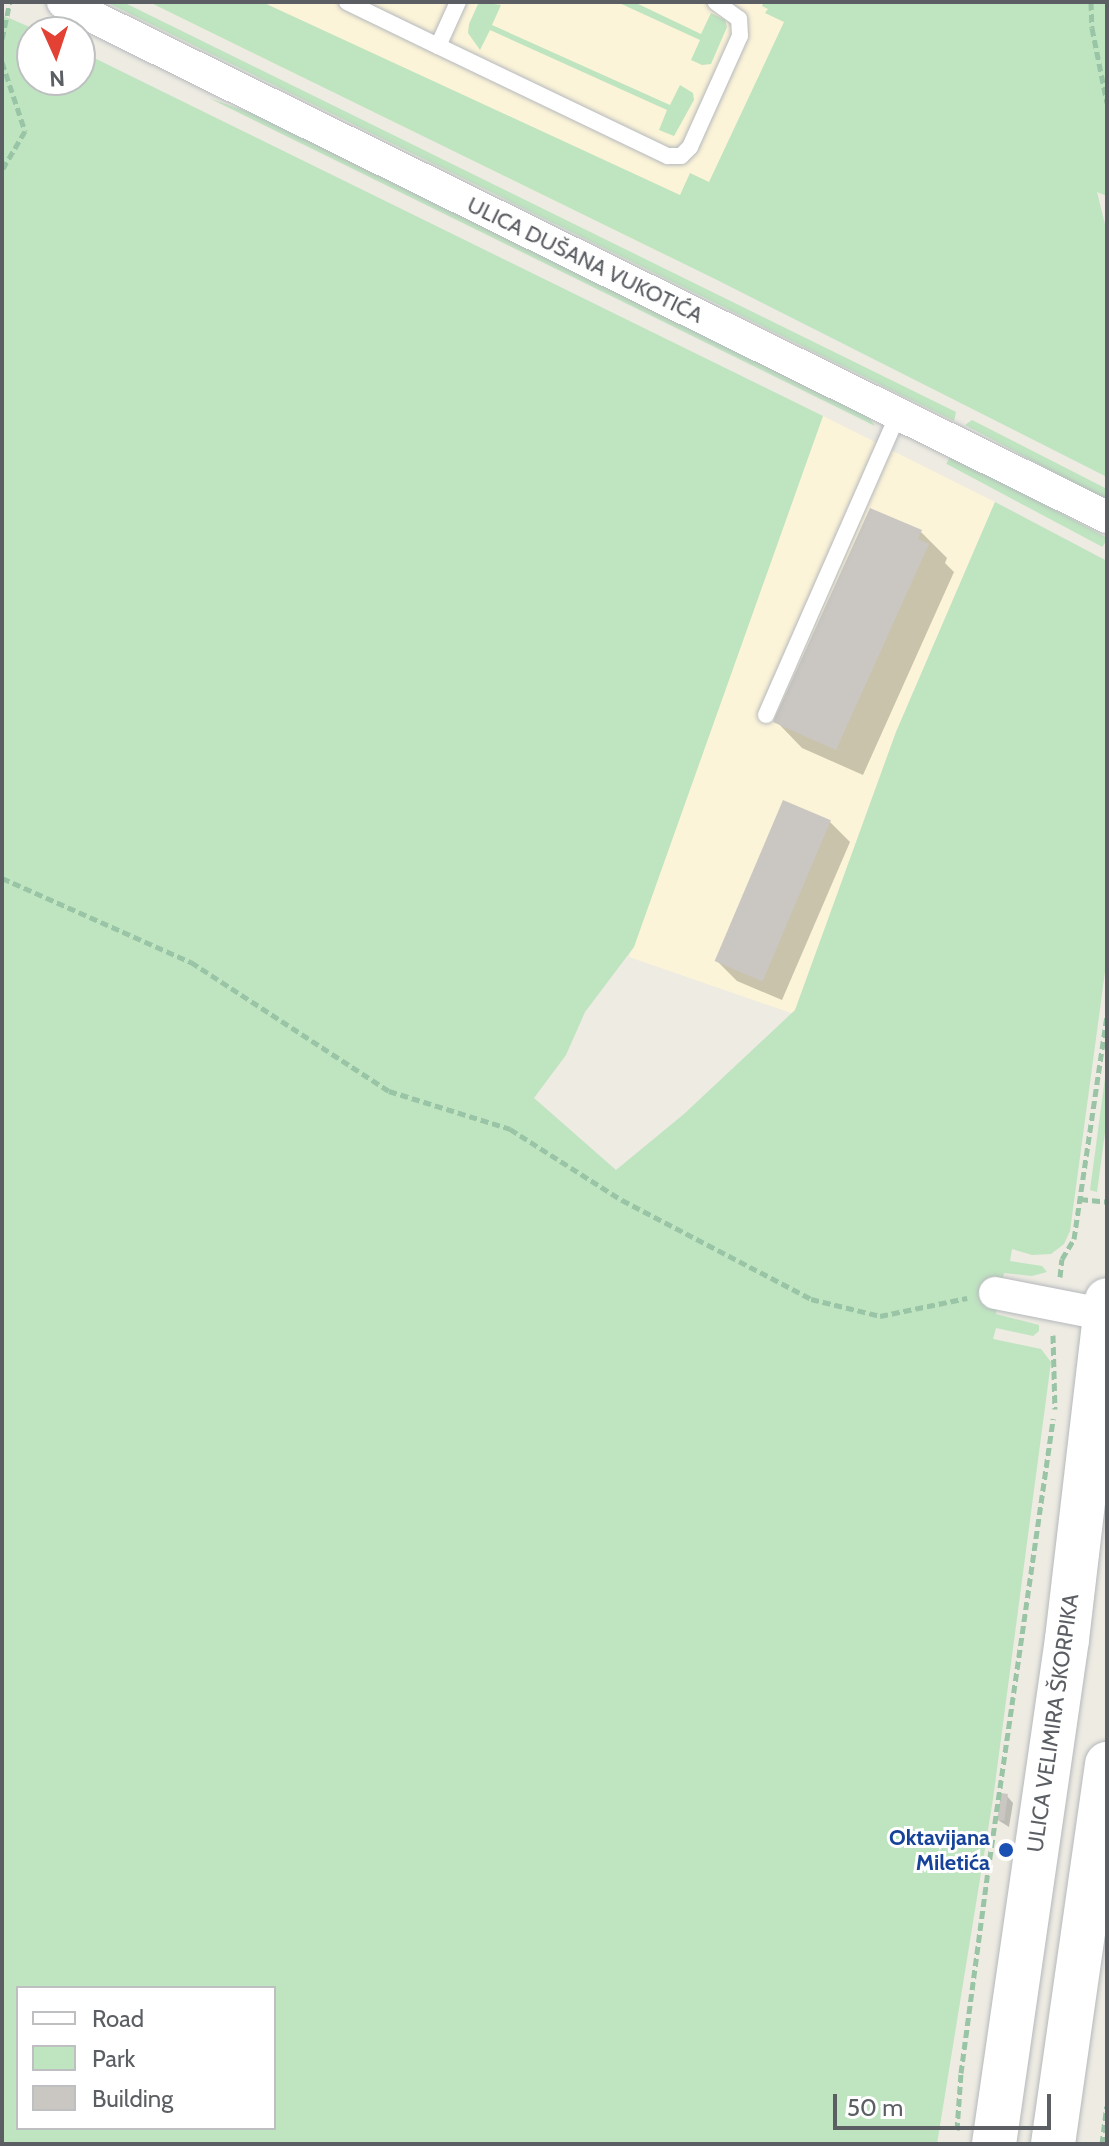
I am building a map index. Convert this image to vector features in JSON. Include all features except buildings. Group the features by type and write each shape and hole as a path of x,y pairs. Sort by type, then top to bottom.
{"main road":[{"name":"ULICA VELIMIRA ŠKORPIKA","path":"994,2144 1067,1639 1106,1310"},
{"path":"1053,2144 1107,1764"}],"street":[{"name":"ULICA DUŠANA VUKOTIĆA","path":"63,2 1107,517"},
{"path":"995,1293 1106,1310"}],"lane":[{"path":"347,2 668,156 681,156 697,134 740,36 739,19 716,2"},
{"path":"438,46 458,2"},
{"path":"766,715 898,414"}],"path":[{"path":"2,39 10,2"},
{"path":"1091,2 1092,28 1107,103"},
{"path":"2,62 25,131 2,170"},
{"path":"2,878 191,962 389,1091 510,1129 622,1200 811,1299 880,1316 995,1293"},
{"path":"1062,1259 1074,1239 1107,1016"},
{"path":"1080,1199 1107,1202"},
{"path":"956,2144 961,2073 1055,1407 1053,1333"},
{"path":"1102,2144 1107,2106"}],"shaded area":[{"path":"149,2 856,2 721,282"},
{"path":"823,416 995,502 896,732 794,1014 629,957"}],"green space":[{"path":"106,2 123,2 956,412 954,421"},
{"path":"149,2 262,2 680,195 690,173 709,182 784,22 765,13 768,9 762,6 764,2 1107,2 1107,196 1097,192 1107,232 1107,477 721,282"},
{"path":"479,2 501,5 492,25 670,105 680,85 693,93 694,100 674,136 659,130 667,110 490,30 480,50 468,33"},
{"path":"617,2 634,2 701,34 711,13 725,20 727,27 711,64 702,65 691,60 700,40"},
{"path":"2,15 16,21 16,96 96,96 96,59 823,416 634,947 585,1012 566,1055 534,1098 616,1170 684,1114 795,1010 896,732 995,502 1107,561 1107,957 1070,1231 1064,1244 1051,1254 1032,1255 1012,1249 1010,1261 1042,1266 1047,1272 1032,1276 1004,1273 996,1314 1039,1325 1039,1331 1033,1336 996,1328 993,1339 1041,1349 1051,1362 993,1799 937,2144 2,2144"},
{"path":"209,98 276,122 864,411 875,426"},
{"path":"972,420 1107,489 1107,500 965,425"},
{"path":"951,455 1107,538 1103,547 946,464"},
{"path":"1107,1063 1107,1118 1097,1192 1090,1190"}],"place":[{"name":"Oktavijana Miletića","path":"1006,1850"}]}
